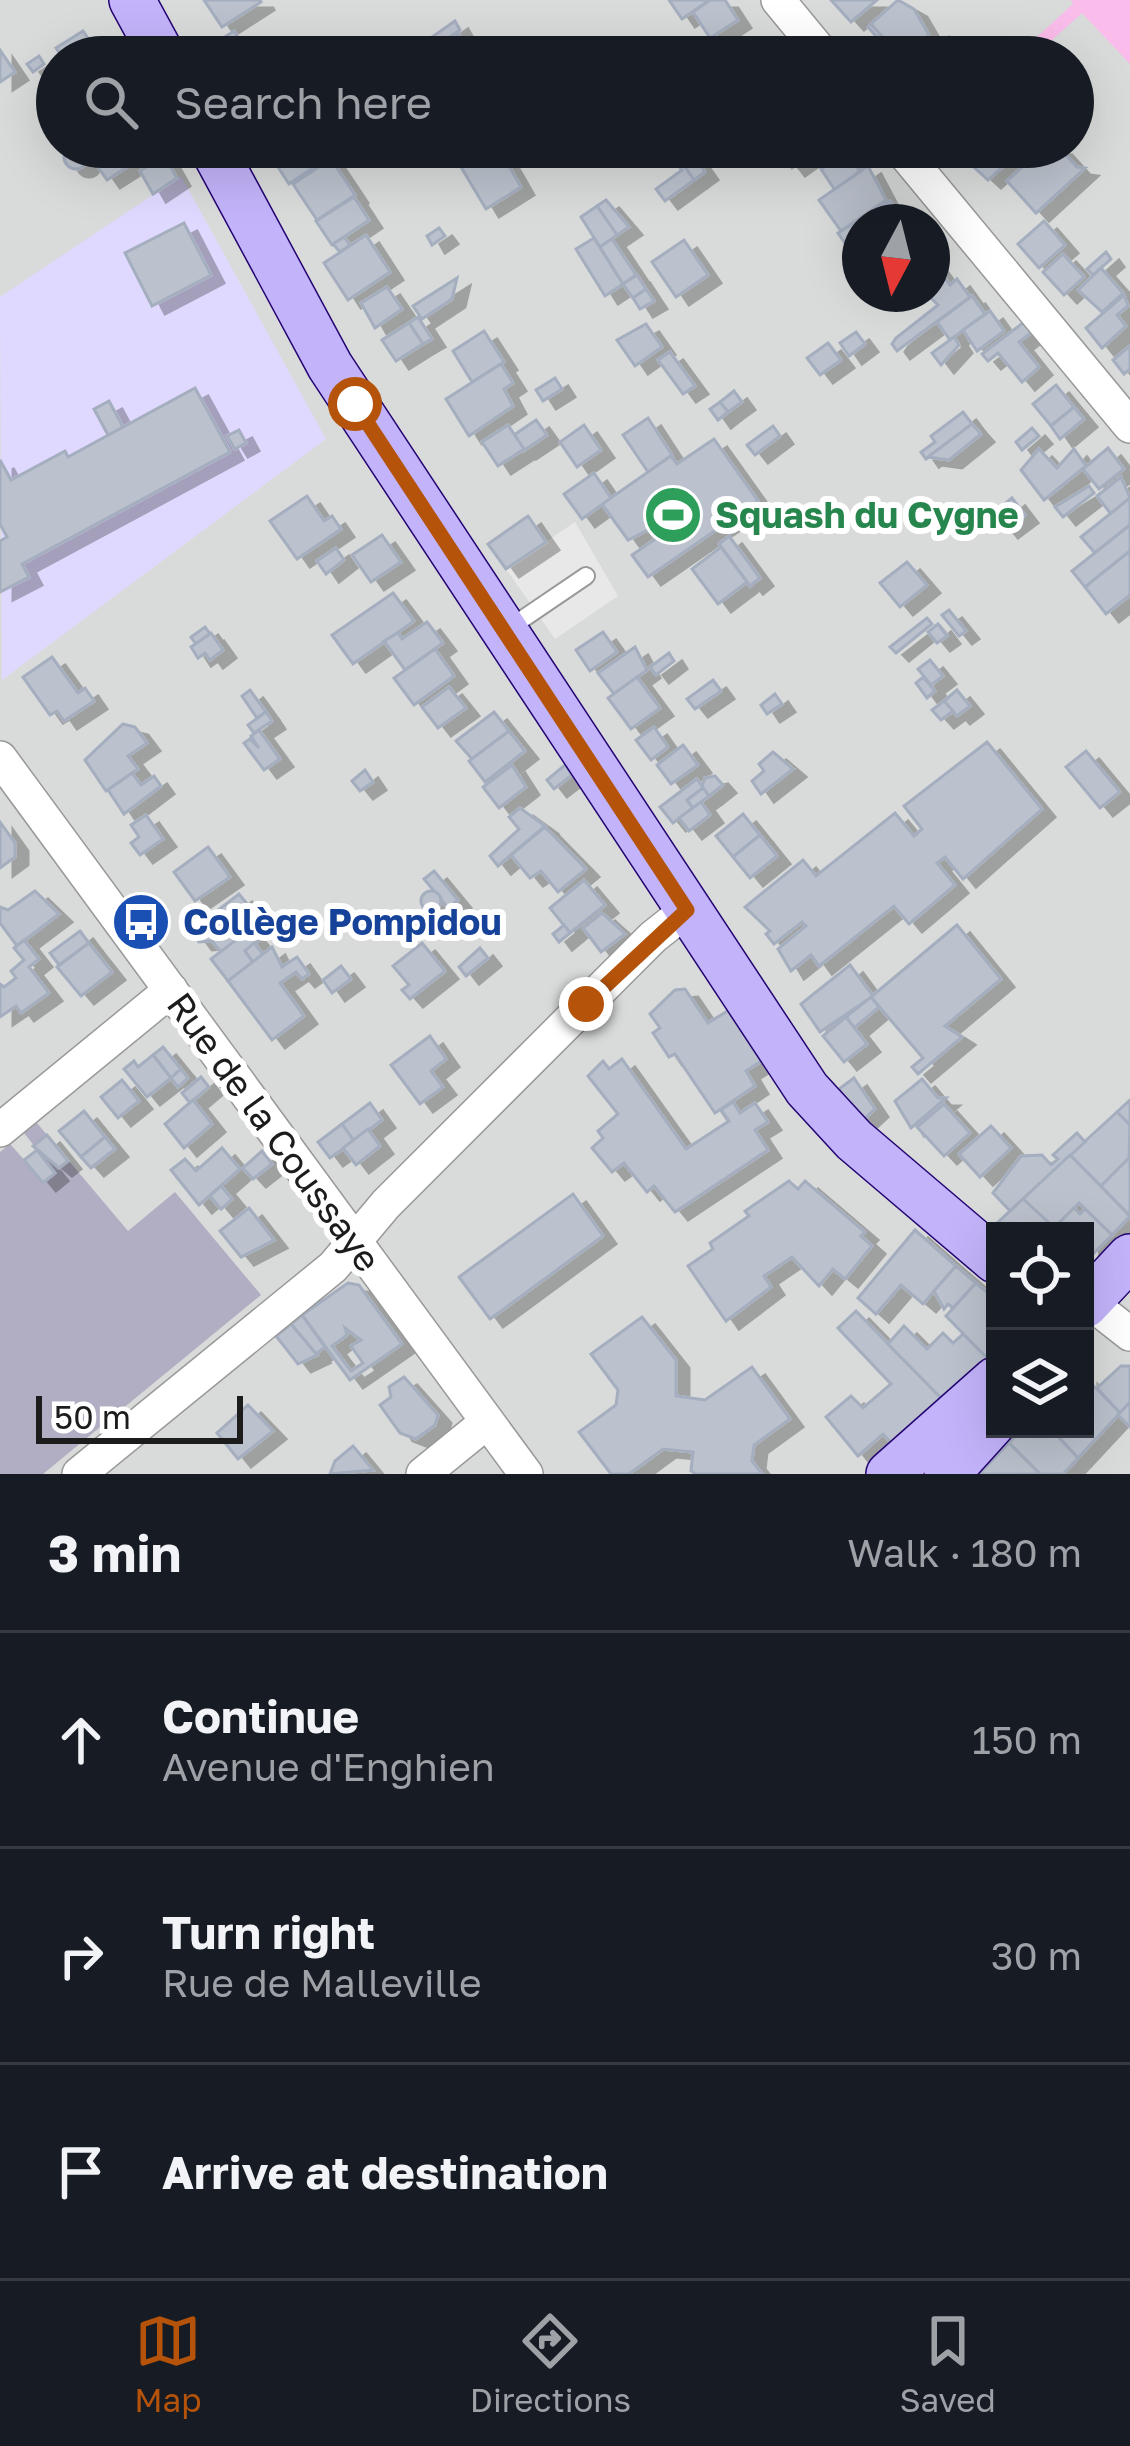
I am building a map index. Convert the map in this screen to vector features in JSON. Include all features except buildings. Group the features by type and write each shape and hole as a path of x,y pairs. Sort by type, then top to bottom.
{"main road":[{"path":"132,0 152,36"},
{"path":"223,168 330,366 508,629 687,910 833,1120 986,1252"},
{"path":"1094,1296 1130,1257"},
{"path":"890,1474 986,1388"},
{"path":"947,1474 986,1431"}],"street":[{"path":"778,0 808,36"},
{"path":"916,168 1130,426"},
{"name":"Rue de la Coussaye","path":"0,741 23,789"},
{"name":"Rue de la Coussaye","path":"0,758 526,1474"},
{"path":"79,1474 333,1267 637,954 687,910"},
{"path":"0,1130 171,990"},
{"path":"1094,1308 1130,1334"},
{"path":"423,1474 487,1421"}],"lane":[{"path":"508,629 586,576"}],"shaded area":[{"path":"0,0 1130,0 1130,1474 0,1474"},
{"path":"1071,0 1130,0 1130,64 1082,13 1056,36 1038,36 1073,4"},
{"path":"181,176 326,439 2,680 0,297"},
{"path":"575,522 618,596 555,639 506,569"},
{"path":"37,1123 128,1231 175,1192 261,1295 43,1474 0,1474 0,1152 10,1144 44,1182 55,1172 24,1133"}],"place":[{"name":"Squash du Cygne","path":"673,515"},
{"name":"Collège Pompidou","path":"141,922"}],"route":[{"path":"355,404 508,629 687,910 586,1004"}]}
